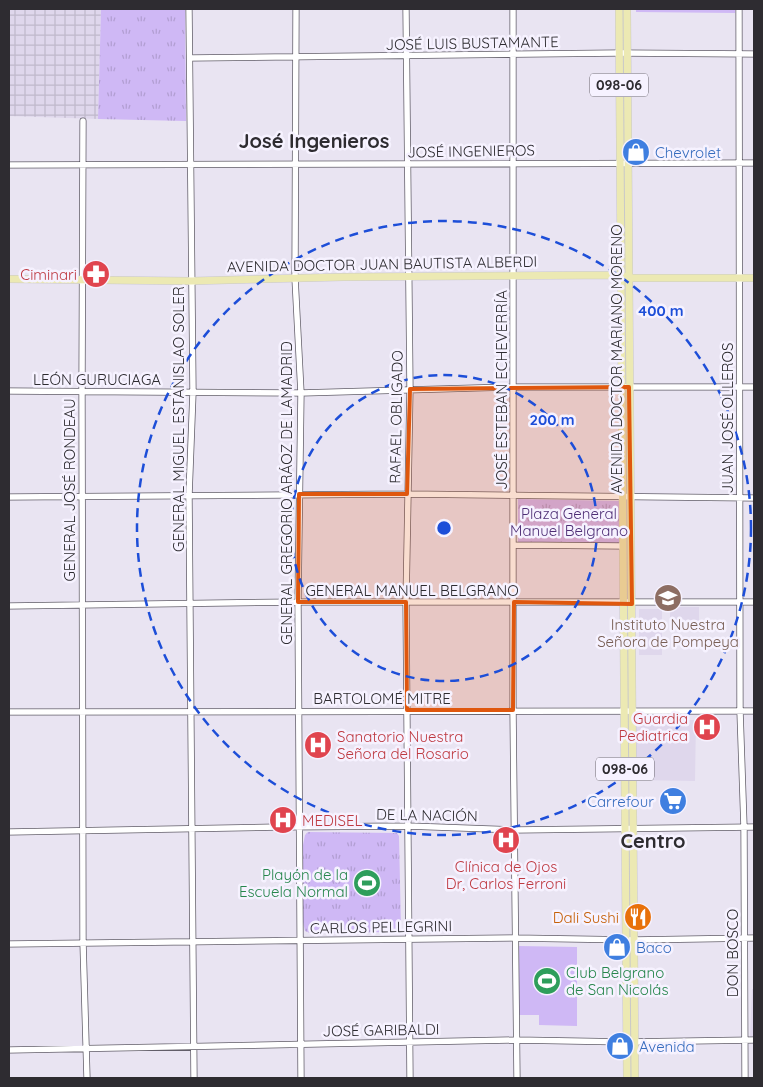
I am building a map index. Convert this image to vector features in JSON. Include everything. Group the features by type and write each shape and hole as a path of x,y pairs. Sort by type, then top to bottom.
{"main road":[{"name":"AVENIDA DOCTOR MARIANO MORENO","path":"619,9 621,275 631,498 633,828"},
{"name":"AVENIDA DOCTOR MARIANO MORENO","path":"625,828 623,498 629,278 629,53 627,9"},
{"name":"AVENIDA DOCTOR JUAN BAUTISTA ALBERDI","path":"9,279 191,281 295,278 621,275 629,278 754,278"},
{"name":"098-06","path":"625,828 625,940 635,1078"},
{"name":"098-06","path":"627,1078 631,1042 634,940 633,828"}],"street":[{"name":"GENERAL MIGUEL ESTANISLAO SOLER","path":"189,9 193,392 189,495 190,710 194,1078"},
{"name":"GENERAL GREGORIO ARÁOZ DE LAMADRID","path":"296,9 298,56 295,278 301,393 298,602 300,1078"},
{"name":"RAFAEL OBLIGADO","path":"406,9 410,389 406,602 410,1078"},
{"name":"JOSÉ ESTEBAN ECHEVERRÍA","path":"513,9 513,710 517,1078"},
{"name":"JUAN JOSÉ OLLEROS","path":"739,9 740,711 744,827"},
{"name":"JOSÉ LUIS BUSTAMANTE","path":"190,58 619,53 754,54"},
{"name":"GENERAL JOSÉ RONDEAU","path":"83,121 83,942 87,1078"},
{"name":"JOSÉ INGENIEROS","path":"9,165 512,162 754,163"},
{"name":"LEÓN GURUCIAGA","path":"9,391 301,393 513,387 754,388"},
{"path":"9,497 407,494 623,498 754,498"},
{"path":"514,545 623,546"},
{"name":"GENERAL MANUEL BELGRANO","path":"9,606 298,602 623,602 632,604 754,602"},
{"name":"BARTOLOMÉ MITRE","path":"9,712 190,710 754,711"},
{"name":"DE LA NACIÓN","path":"9,832 408,826 515,830 754,827"},
{"name":"DON BOSCO","path":"744,827 745,1078"},
{"name":"CARLOS PELLEGRINI","path":"9,944 514,938 634,940 754,938"},
{"name":"JOSÉ GARIBALDI","path":"9,1050 516,1040 631,1042 754,1040"}],"highlighted area":[{"path":"629,387 632,604 514,602 513,710 407,710 406,602 298,602 299,494 407,494 410,389"}],"shaded area":[{"path":"9,9 101,9 98,119 9,116"},
{"path":"670,607 699,607 699,626 670,625"},
{"path":"639,609 662,609 662,655 639,655"},
{"path":"636,720 696,720 695,781 636,780"},
{"path":"752,989 754,989 754,1036 750,1037"}],"green space":[{"path":"101,9 185,9 186,121 98,119"},
{"path":"636,9 735,9 735,13 636,12"},
{"name":"Plaza General Manuel Belgrano","path":"518,499 620,501 619,544 518,542"},
{"path":"308,832 397,833 399,836 401,929 398,932 310,933 305,931 303,922 303,845 305,835"},
{"name":"Playón de la Escuela Normal","path":"357,875 378,875 378,891 357,891"},
{"name":"Club Belgrano de San Nicolás","path":"518,946 577,947 577,1026 539,1025 539,1015 518,1015"}],"place":[{"name":"Chevrolet","path":"636,152"},
{"name":"Ciminari","path":"96,274"},
{"name":"Instituto Nuestra Señora de Pompeya","path":"668,598"},
{"name":"Guardia Pediatrica","path":"707,727"},
{"name":"Sanatorio Nuestra Señora del Rosario","path":"318,745"},
{"name":"Carrefour","path":"673,801"},
{"name":"MEDISEL","path":"283,820"},
{"name":"Clínica de Ojos Dr, Carlos Ferroni","path":"506,840"},
{"name":"Playón de la Escuela Normal","path":"367,883"},
{"name":"Dali Sushi","path":"638,917"},
{"name":"Baco","path":"617,947"},
{"name":"Club Belgrano de San Nicolás","path":"547,981"},
{"name":"Avenida","path":"620,1046"}],"district":[{"name":"José Ingenieros","path":"314,140"},
{"name":"Centro","path":"653,840"}]}
